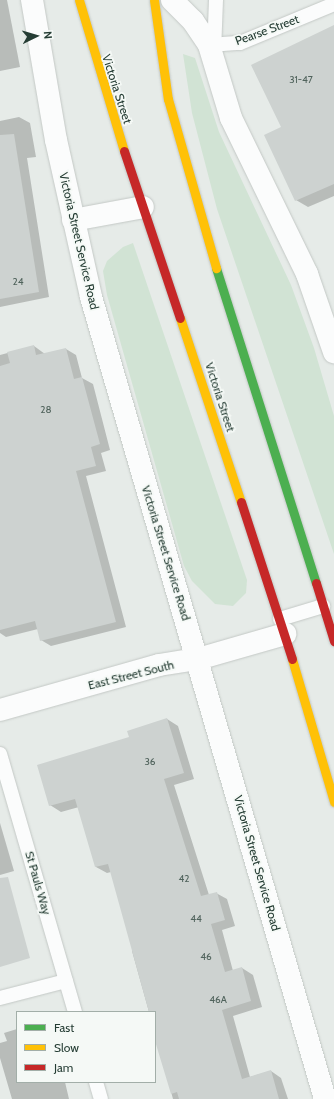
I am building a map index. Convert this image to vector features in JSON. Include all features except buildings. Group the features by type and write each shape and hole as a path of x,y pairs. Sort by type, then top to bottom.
{"street":[{"name":"Victoria Street Service Road","path":"32,0 73,220 106,351 198,660 325,1099"},
{"name":"Victoria Street","path":"79,0 91,48 283,627 334,802"},
{"path":"154,0 168,99 199,214 328,614 334,641"},
{"path":"172,0 193,21 212,49 232,118 307,274 334,352"},
{"path":"73,220 143,207"},
{"name":"East Street South","path":"0,710 159,665 198,660 283,627"}],"lane":[{"path":"212,49 216,0"},
{"name":"Pearse Street","path":"212,49 240,43 334,4"},
{"path":"283,627 328,614"},
{"name":"St Pauls Way","path":"0,754 75,1011"},
{"path":"0,998 66,981"},
{"path":"96,1083 101,1099"}],"green space":[{"path":"183,54 195,58 219,132 291,285 314,348 334,416 334,554 217,209 192,113"},
{"path":"133,243 247,580 246,593 233,606 215,604 192,581 184,566 107,295 103,271 107,261 123,247"}],"traffic: fast":[{"path":"216,268 316,583"}],"traffic: slow":[{"path":"79,0 124,151"},
{"path":"154,0 168,99 216,268"},
{"path":"180,318 241,502"},
{"path":"292,659 334,802"}],"traffic: jam":[{"path":"124,151 180,318"},
{"path":"241,502 292,659"},
{"path":"316,583 334,641"}]}
